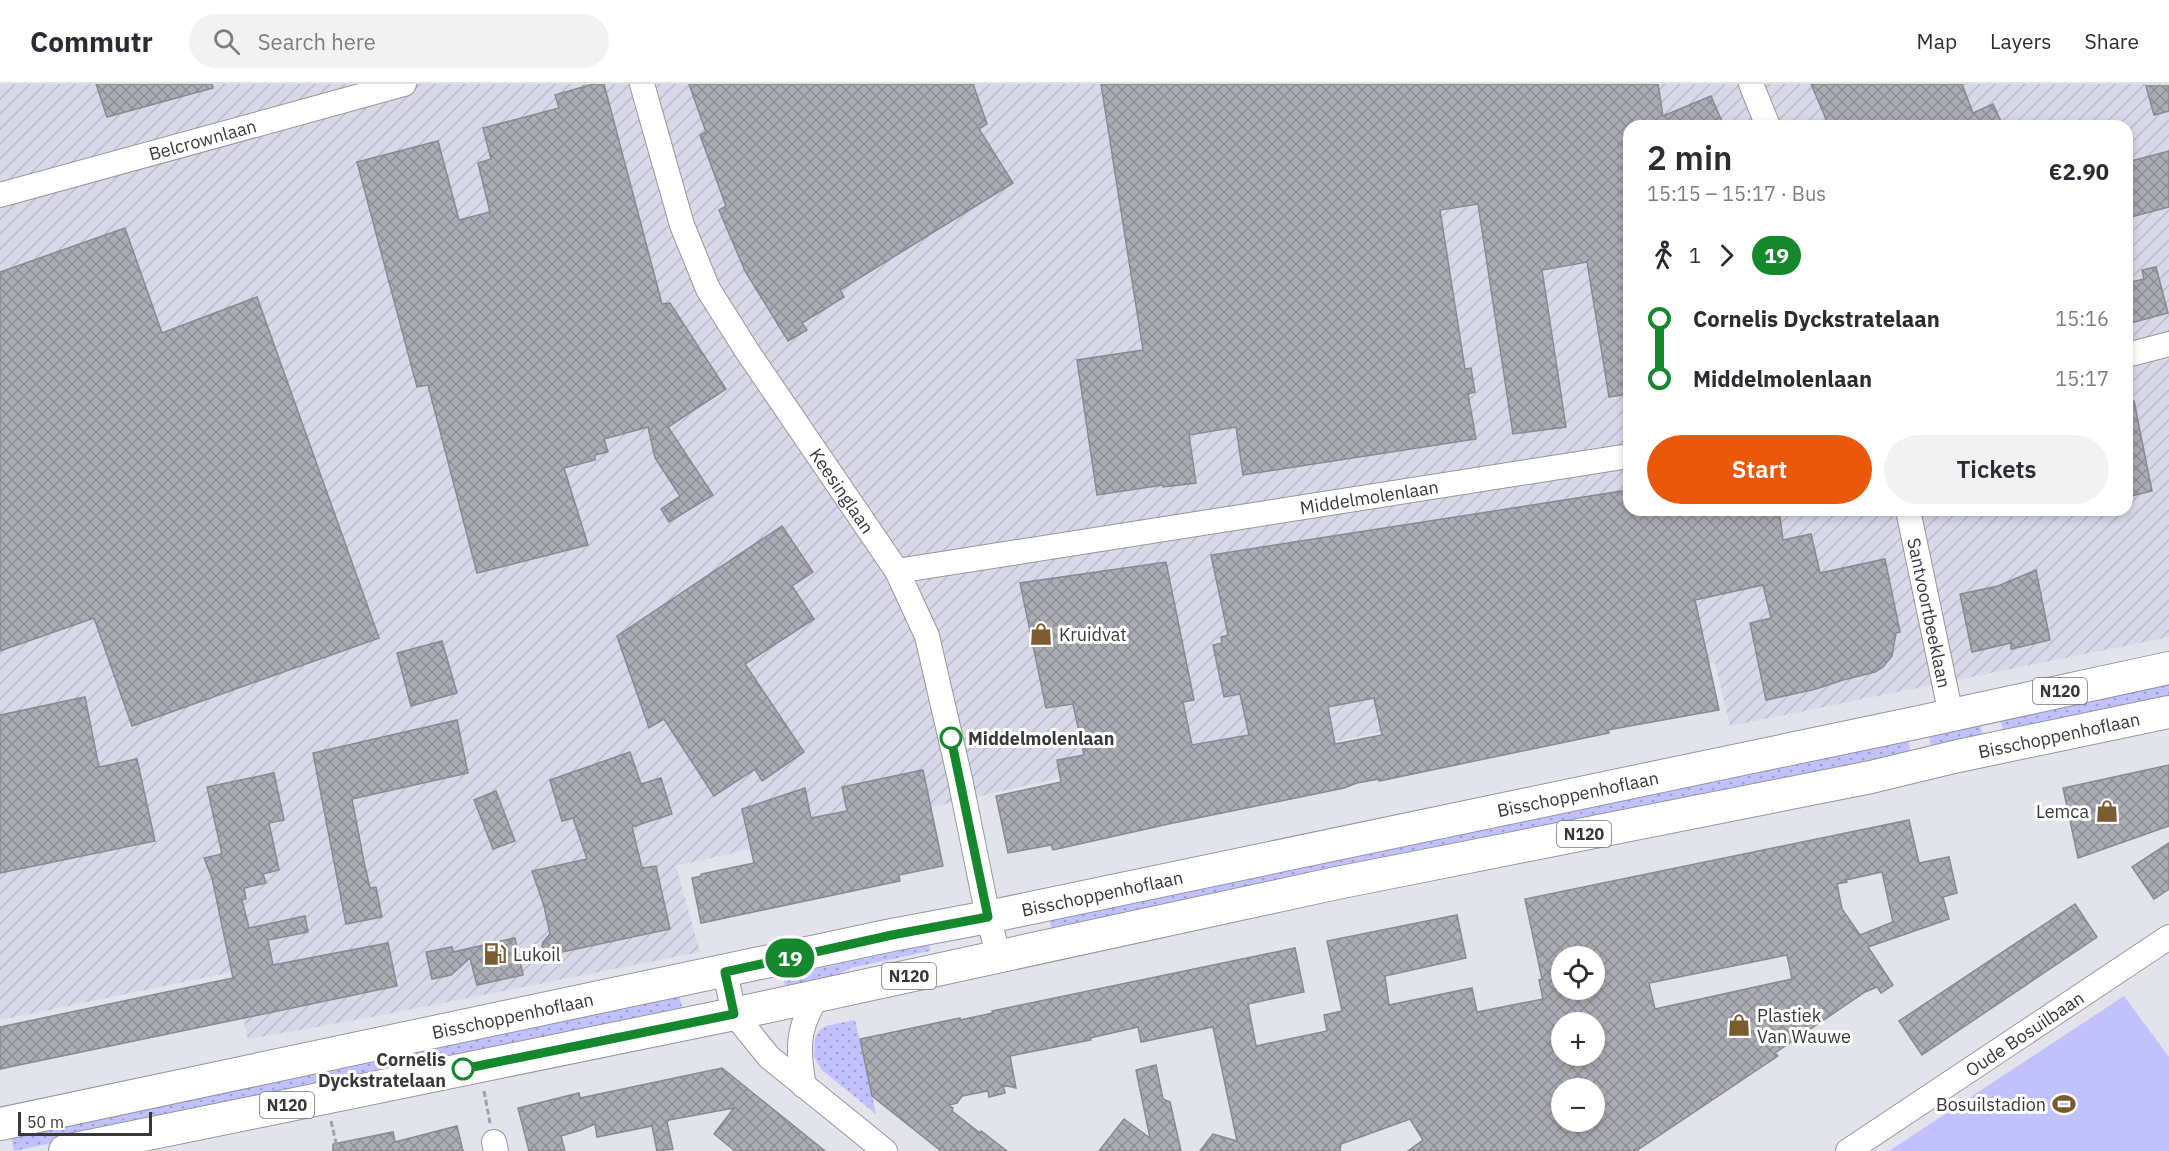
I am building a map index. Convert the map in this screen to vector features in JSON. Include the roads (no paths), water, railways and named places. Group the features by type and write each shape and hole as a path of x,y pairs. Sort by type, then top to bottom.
{"main road":[{"name":"Bisschoppenhoflaan","path":"0,1124 892,935 988,917 1951,716 2169,668"},
{"name":"Bisschoppenhoflaan","path":"65,1151 734,1014 1337,883 1871,777 1958,756 2169,712"}],"street":[{"name":"Belcrownlaan","path":"0,195 404,84"},
{"name":"Keesinglaan","path":"642,84 682,225 708,289 747,351 897,570 927,636 960,779 988,917"},
{"path":"1751,84 1766,120"},
{"path":"2133,353 2169,344"},
{"name":"Middelmolenlaan","path":"897,570 1623,457"},
{"name":"Santvoortbeeklaan","path":"1909,516 1951,716"},
{"path":"988,917 999,957"},
{"name":"Oude Bosuilbaan","path":"1848,1151 2169,937"},
{"path":"725,972 734,1014 769,1057 885,1151"},
{"path":"804,1086 798,1052 801,1033 807,1013 819,994"}],"place":[{"name":"Kruidvat","path":"1041,634"},
{"name":"Middelmolenlaan","path":"951,738"},
{"name":"Lemca","path":"2107,811"},
{"name":"Lukoil","path":"495,954"},
{"name":"Plastiek Van Wauwe","path":"1739,1025"},
{"name":"Cornelis Dyckstratelaan","path":"463,1069"},
{"name":"Bosuilstadion","path":"2064,1104"}]}
